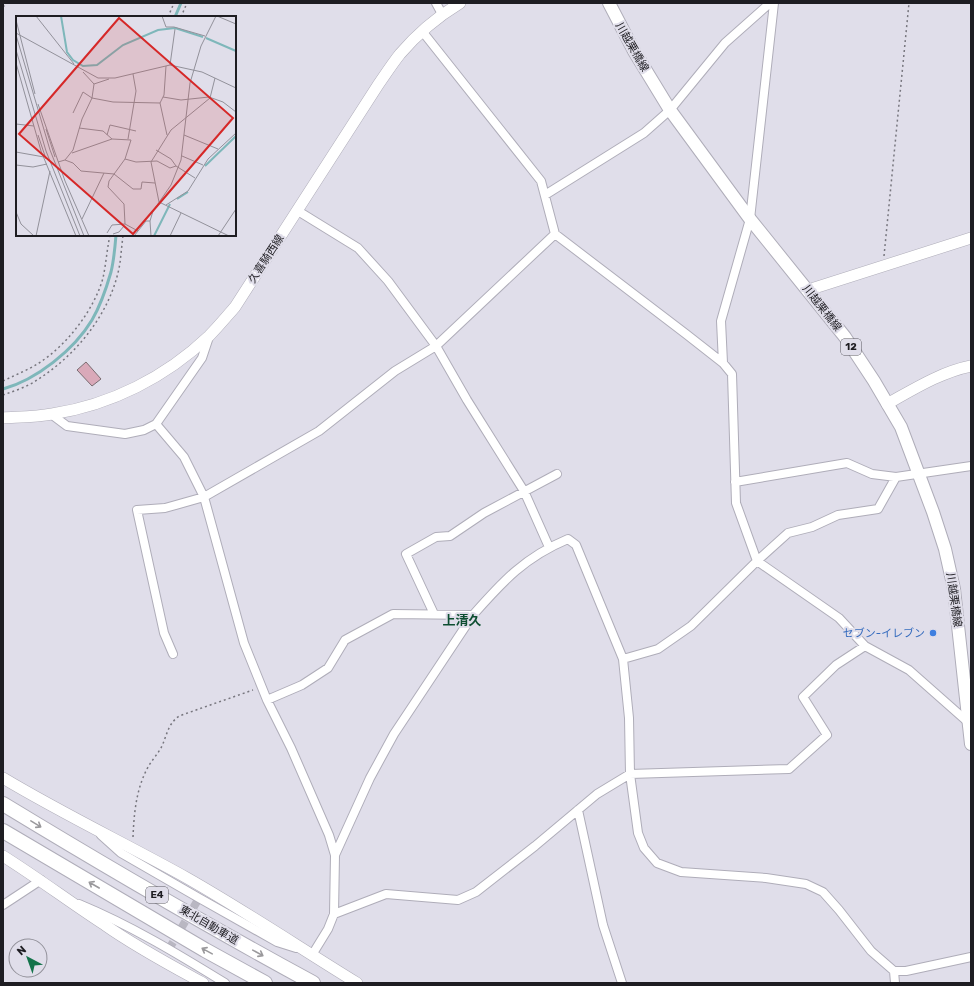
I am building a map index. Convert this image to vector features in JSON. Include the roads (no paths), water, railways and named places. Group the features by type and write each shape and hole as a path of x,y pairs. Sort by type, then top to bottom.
{"highway":[{"name":"東北自動車道","path":"3,804 204,923 313,983"},
{"name":"東北自動車道","path":"3,831 265,983"}],"main road":[{"name":"川越栗橋線","path":"609,3 634,51 670,110 750,219 844,337 901,427 936,519 945,549 954,589 970,722 971,744"}],"street":[{"path":"436,3 442,14"},
{"name":"久喜騎西線","path":"3,418 51,414 73,410 114,397 149,381 177,364 209,336 235,307 378,85 400,54 422,31 442,14 460,3"},
{"path":"545,195 644,133 670,110 725,43 770,3"},
{"path":"722,363 721,321 750,219 774,3"},
{"path":"422,31 541,181 555,234 722,363 732,374 736,503 757,561 839,618 865,646 909,670 970,722"},
{"path":"298,210 358,248 388,281 436,346 524,491 549,547"},
{"path":"173,654 164,633 136,510 165,508 204,497 319,432 395,371 436,346 555,234"},
{"path":"808,290 971,238"},
{"path":"51,414 67,426 125,434 144,430 156,424 202,358 209,336"},
{"path":"887,404 933,379 971,366"},
{"path":"156,424 184,457 204,497 244,643 267,700 314,799 329,835 335,856 334,914 328,929 308,953"},
{"path":"735,482 847,463 872,474 896,477 918,472 971,466"},
{"path":"434,614 406,554 436,537 450,536 484,513 557,474"},
{"path":"623,659 658,649 691,626 757,561 788,533 812,527 838,515 878,509 896,477"},
{"path":"335,856 370,778 394,734 473,615 502,582 528,560 549,547 568,539 576,545 623,659 629,718 630,774 638,833 644,848 657,863 681,872 766,878 806,884 823,892 871,951 894,972 895,983"},
{"path":"267,700 302,685 328,668 345,640 393,614 473,615"},
{"path":"334,914 386,894 458,900 482,887 535,846 597,794 630,774 789,769 827,735 803,697 836,665 865,646"},
{"path":"3,778 97,831 130,847 234,906 357,983"},
{"path":"578,810 603,925 622,983"},
{"path":"97,831 121,853 277,942 308,953"},
{"path":"3,856 41,880 105,926 203,983"},
{"path":"3,905 41,880"},
{"path":"67,899 110,917 169,949 225,983"},
{"path":"894,972 906,971 971,957"}],"waterway":[{"path":"175,16 181,3"},
{"path":"3,389 16,385 41,371 65,353 84,331 95,315 107,284 113,263 116,236"}],"tunnel":[{"path":"169,949 199,898"}],"place":[{"name":"セブン-イレブン","path":"933,633"}],"district":[{"name":"上清久","path":"462,620"}]}
